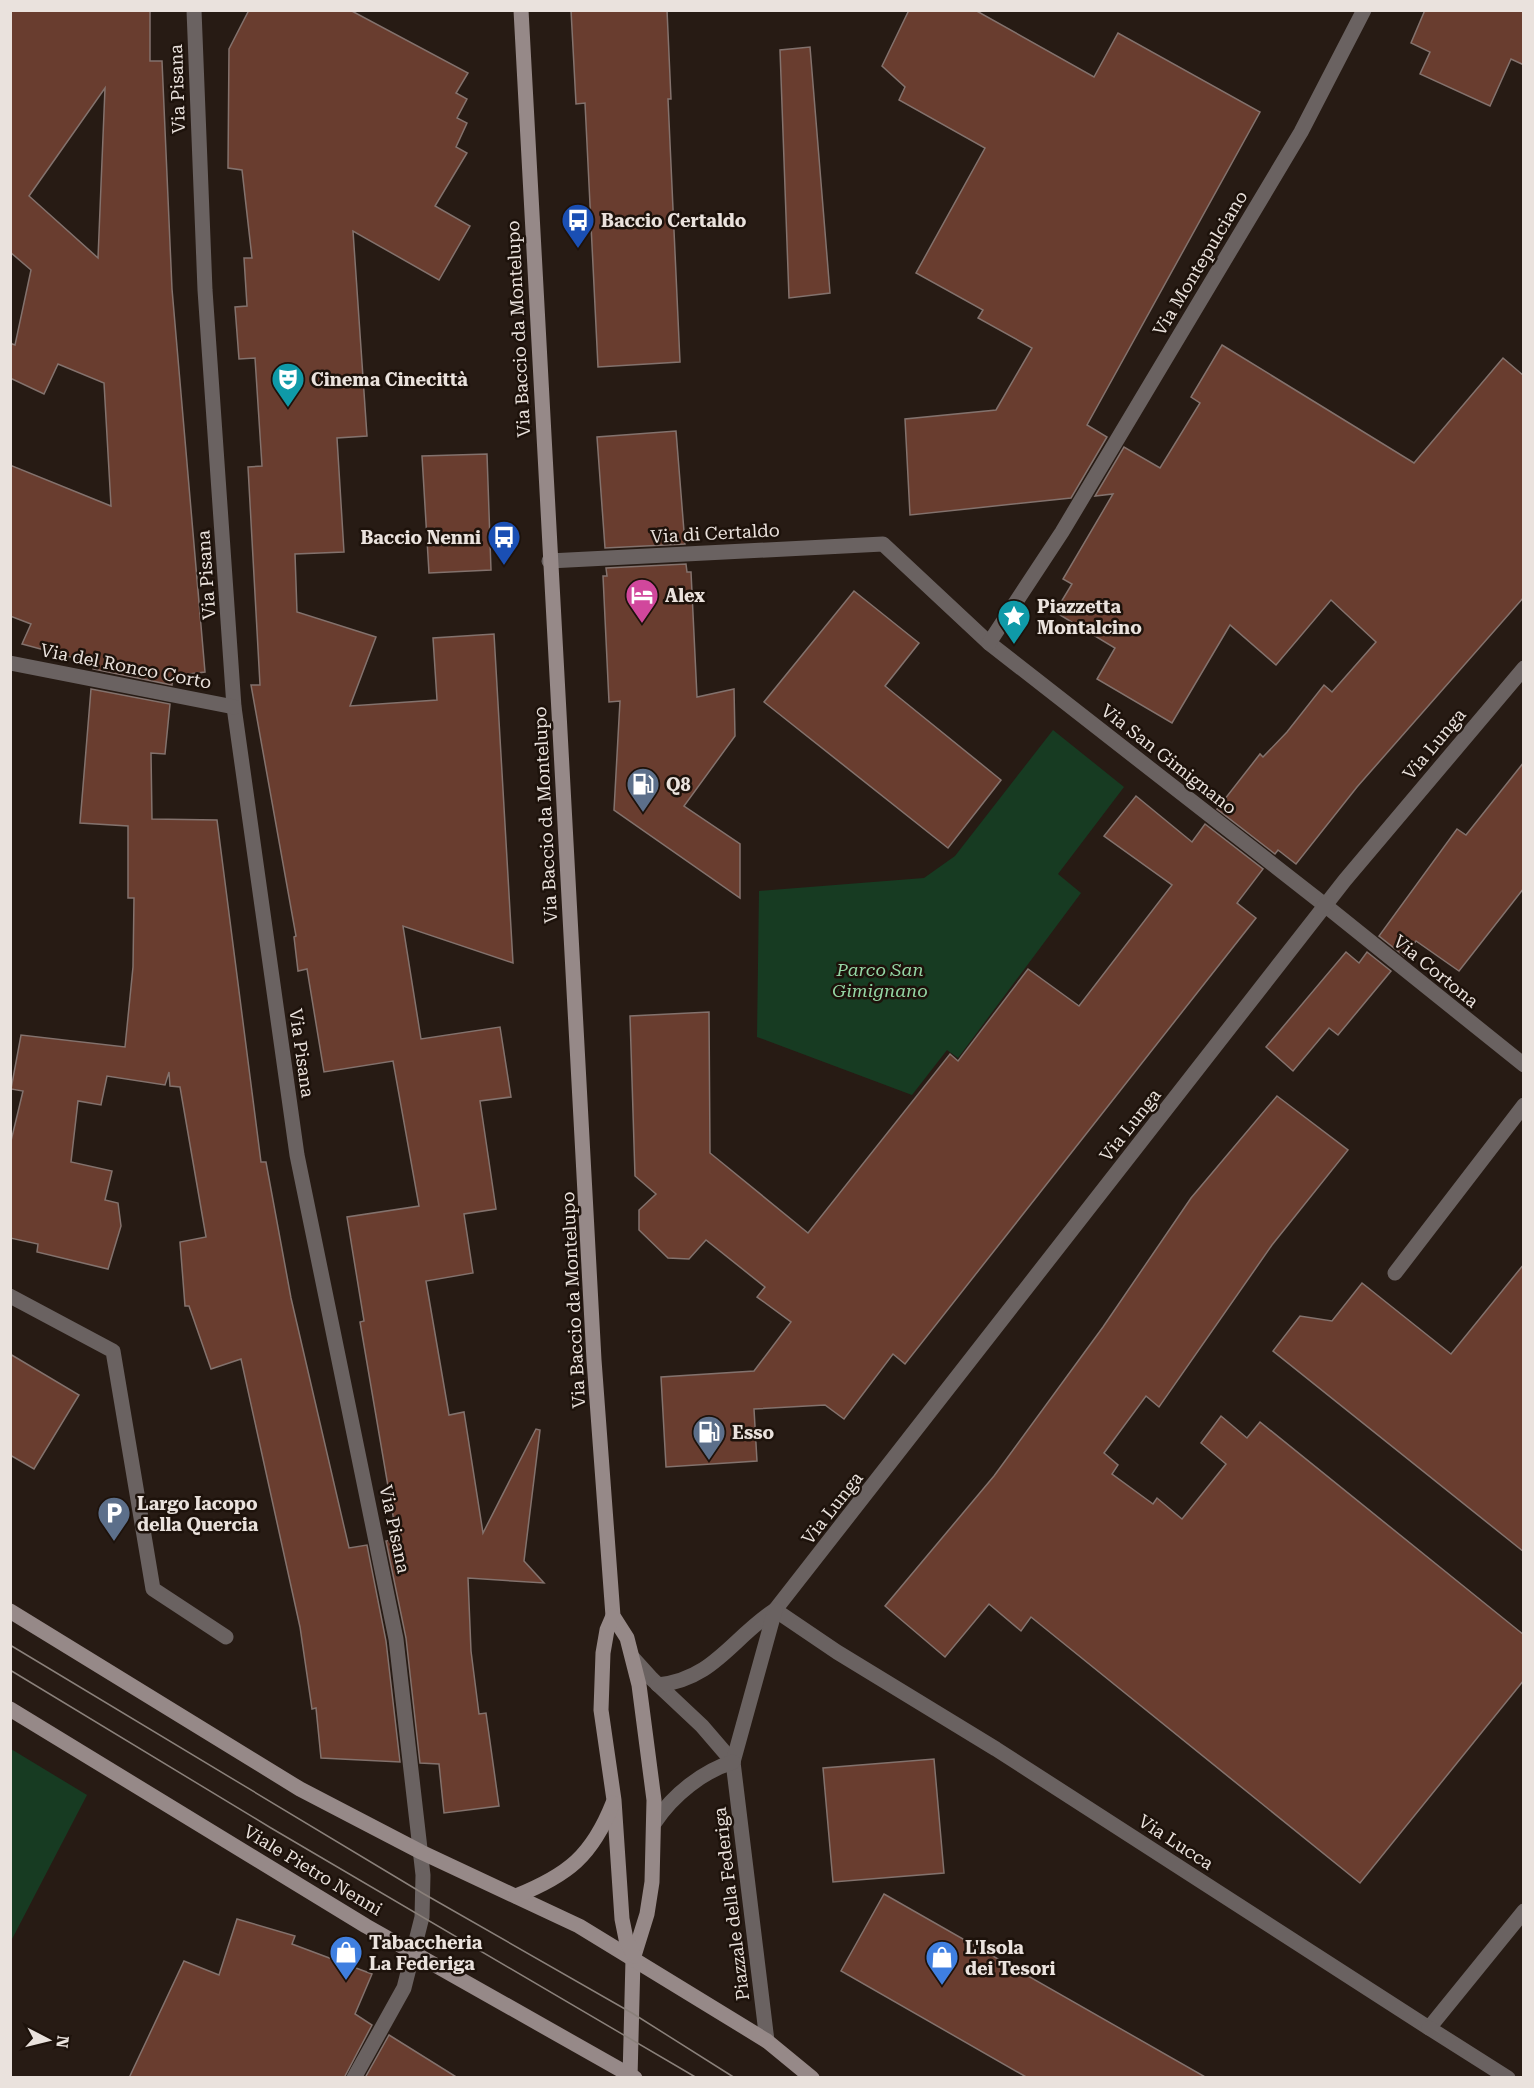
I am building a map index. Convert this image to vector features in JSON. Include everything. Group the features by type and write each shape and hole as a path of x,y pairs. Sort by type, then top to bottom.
{"street":[{"name":"Via Pisana","path":"194,10 205,290 234,707 297,1155 396,1639 421,1852 424,1894 414,1954 404,1988 354,2078"},
{"name":"Via Baccio da Montelupo","path":"521,10 594,1360 613,1616 607,1630 603,1653 600,1695 614,1800 622,1919 626,1940 634,1958"},
{"name":"Via Montepulciano","path":"989,643 1062,532 1301,132 1364,10"},
{"name":"Via di Certaldo","path":"549,561 883,544 989,643"},
{"name":"Via San Gimignano","path":"989,643 1326,906"},
{"name":"Via del Ronco Corto","path":"10,663 234,707"},
{"name":"Via Lunga","path":"658,1685 685,1680 708,1668 753,1626 775,1610 1326,906 1524,668"},
{"name":"Via Cortona","path":"1326,906 1524,1065"},
{"path":"1395,1273 1524,1105"},
{"path":"10,1296 112,1352 153,1589 226,1637"},
{"name":"Via Lunga","path":"733,1762 775,1610"},
{"name":"Via Lucca","path":"775,1610 837,1652 996,1749 1508,2078"},
{"path":"10,1611 300,1789 421,1852 579,1926 634,1958 767,2041 812,2078"},
{"name":"Via Baccio da Montelupo","path":"613,1616 627,1638 633,1658 653,1780 655,1822 651,1891 634,1958 632,2077"},
{"path":"633,1658 702,1726 733,1762 713,1770 682,1791 667,1805 655,1822"},
{"name":"Viale Pietro Nenni","path":"10,1709 414,1954 632,2077"},
{"name":"Piazzale della Federiga","path":"733,1762 767,2041"},
{"name":"Via Baccio da Montelupo","path":"516,1896 557,1877 583,1857 603,1828 614,1800"},
{"path":"1429,2028 1524,1911"}],"green space":[{"name":"Parco San Gimignano","path":"1053,730 1124,787 1058,874 1081,893 958,1058 947,1050 912,1095 757,1037 759,891 924,878 955,856"},
{"path":"11,1749 87,1795 11,1941"}],"building":[{"path":"10,10 150,10 150,61 162,61 172,289 205,672 173,676 172,685 93,669 93,663 22,644 31,624 10,616 10,465 111,506 104,383 58,364 44,394 10,378 10,343 15,345 31,270 10,252","holes":["105,88 98,258 29,196"]},
{"path":"249,10 350,10 468,73 456,93 467,99 457,118 467,123 456,147 467,153 435,206 470,226 439,280 353,231 367,436 337,438 344,552 295,554 297,612 376,637 350,706 437,700 433,638 494,634 513,963 403,926 421,1039 500,1027 511,1097 480,1101 496,1209 464,1214 473,1273 426,1281 449,1415 464,1412 483,1533 536,1429 540,1430 524,1561 544,1583 468,1578 471,1651 479,1714 486,1713 499,1806 444,1813 439,1764 420,1763 406,1638 386,1541 397,1539 360,1322 364,1321 347,1217 419,1206 393,1061 324,1072 307,969 298,971 294,937 296,936 251,685 260,685 248,467 262,466 255,358 239,359 235,307 247,306 244,258 252,258 242,170 228,168 229,49"},
{"path":"571,10 667,10 671,99 668,99 680,362 598,367 585,103 576,104"},
{"path":"909,10 975,10 1094,77 1118,33 1260,112 1087,425 1107,437 1071,498 910,515 905,419 996,410 1032,348 978,318 983,310 916,273 985,148 899,100 905,87 882,66"},
{"path":"1425,10 1524,10 1524,65 1511,59 1490,106 1420,74 1430,52 1411,43"},
{"path":"810,47 830,293 789,298 780,50"},
{"path":"1222,345 1414,463 1503,358 1524,376 1524,597 1357,787 1296,864 1278,850 1275,854 1217,809 1260,754 1263,757 1287,732 1324,685 1332,692 1376,642 1331,600 1276,665 1230,625 1172,723 1097,679 1115,648 1055,612 1072,584 1063,579 1113,494 1095,496 1124,447 1160,468 1200,403 1191,397"},
{"path":"676,431 685,544 605,548 597,437"},
{"path":"487,454 491,570 429,573 422,456"},
{"path":"686,564 687,572 691,572 697,697 734,689 735,736 684,806 740,844 740,898 614,810 620,701 609,702 603,576 607,576 606,568"},
{"path":"854,591 919,643 885,686 1001,780 948,848 764,702"},
{"path":"91,689 170,704 165,754 151,753 152,819 217,820 261,1162 266,1162 291,1298 349,1548 367,1545 386,1641 400,1762 321,1758 316,1708 312,1709 300,1627 241,1359 211,1369 189,1306 185,1306 180,1242 206,1237 180,1087 170,1086 169,1072 165,1085 107,1076 101,1105 78,1101 71,1162 112,1171 105,1200 118,1203 121,1226 108,1269 37,1252 38,1244 10,1238 10,1145 23,1091 11,1089 21,1035 125,1047 133,967 134,898 128,898 128,826 80,823"},
{"path":"1524,762 1524,888 1459,971 1416,941 1404,956 1379,936 1457,829 1466,835"},
{"path":"1136,796 1192,842 1205,824 1263,869 1237,903 1256,918 905,1364 893,1354 844,1419 825,1405 754,1409 757,1461 666,1467 661,1377 754,1371 791,1322 757,1297 765,1287 706,1240 689,1259 668,1258 639,1230 639,1210 656,1194 635,1176 630,1016 709,1012 710,1153 808,1233 950,1054 958,1061 1028,969 1079,1006 1172,885 1104,836"},
{"path":"1346,952 1359,963 1367,952 1391,971 1338,1035 1329,1028 1293,1071 1266,1047"},
{"path":"1277,1096 1348,1150 1272,1245 1159,1407 1146,1396 1104,1453 1118,1465 1112,1474 1153,1504 1157,1498 1182,1519 1226,1464 1201,1443 1221,1416 1247,1438 1260,1422 1524,1635 1524,1680 1360,1883 1031,1617 1021,1631 989,1604 945,1657 885,1606 994,1476 1103,1327 1191,1198"},
{"path":"1524,1264 1524,1552 1273,1351 1300,1316 1332,1321 1362,1283 1451,1354"},
{"path":"10,1354 79,1395 34,1469 10,1455"},
{"path":"934,1759 944,1873 833,1882 823,1768"},
{"path":"884,1894 1207,2078 1028,2078 841,1971"},
{"path":"237,1919 295,1936 292,1944 372,1974 355,2014 372,2025 344,2078 129,2078 184,1961 219,1975"},
{"path":"389,2035 458,2078 365,2078"}],"tram line":[{"path":"10,1645 424,1894 632,2013 735,2078"},
{"path":"10,1670 271,1828 697,2078"}],"place":[{"name":"Baccio Certaldo","path":"578,249"},
{"name":"Cinema Cinecittà","path":"288,408"},
{"name":"Baccio Nenni","path":"504,566"},
{"name":"Alex","path":"642,624"},
{"name":"Piazzetta Montalcino","path":"1014,645"},
{"name":"Q8","path":"643,813"},
{"name":"Esso","path":"709,1461"},
{"name":"Largo Iacopo della Quercia","path":"114,1542"},
{"name":"Tabaccheria La Federiga","path":"346,1981"},
{"name":"L'Isola dei Tesori","path":"942,1986"}]}
